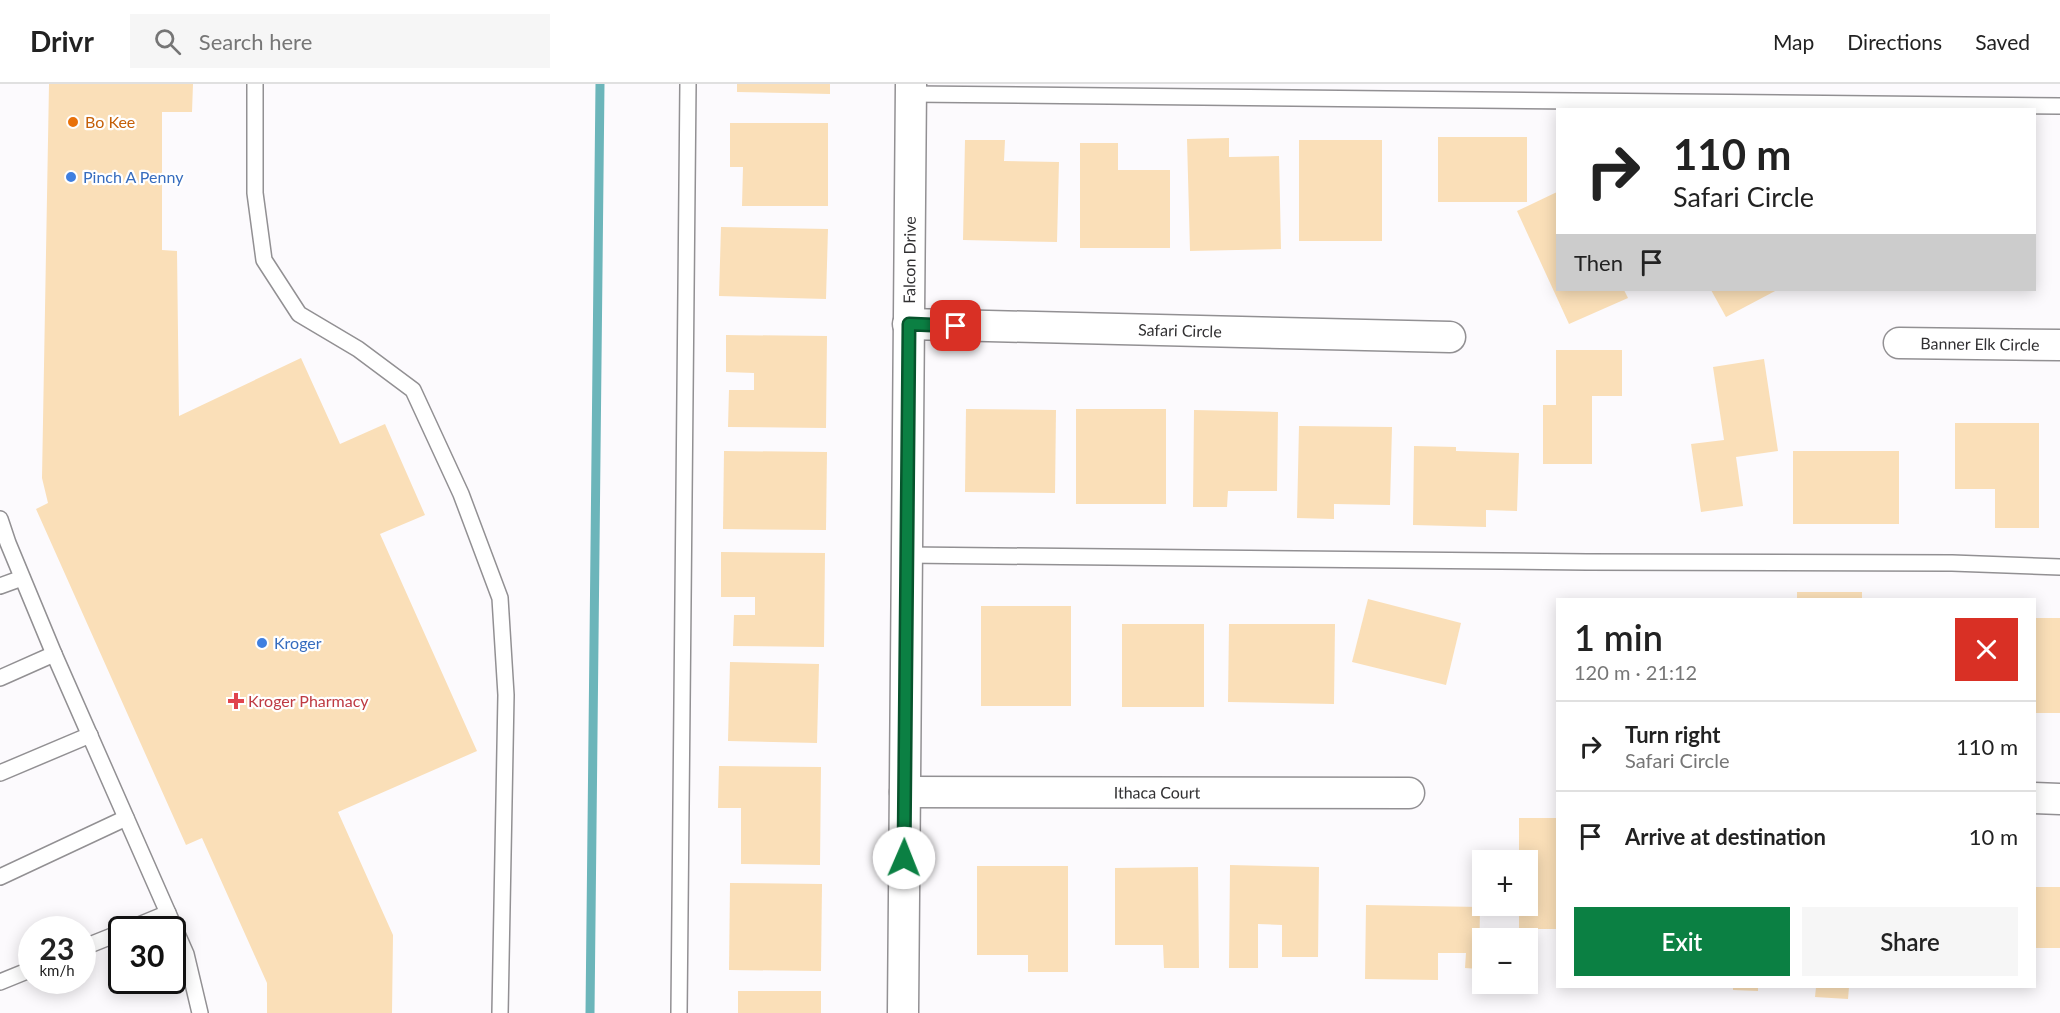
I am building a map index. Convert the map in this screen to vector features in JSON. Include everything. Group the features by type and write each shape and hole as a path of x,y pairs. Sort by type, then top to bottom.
{"street":[{"name":"Falcon Drive","path":"903,1013 911,89"},
{"name":"Safari Circle","path":"909,324 1450,337"},
{"name":"Banner Elk Circle","path":"1899,343 2060,345"},
{"name":"Ithaca Court","path":"905,792 1409,793"},
{"path":"2036,798 2060,799"}],"lane":[{"path":"255,84 255,193 264,260 299,314 358,350 413,390 461,494 500,598 506,694 500,1013"},
{"path":"679,1013 688,84"},
{"path":"911,89 2060,106"},
{"path":"0,519 54,654 186,954 200,1013"},
{"path":"907,555 1952,563 2060,567"},
{"path":"0,586 22,578"},
{"path":"0,678 54,654"},
{"path":"0,773 90,735"},
{"path":"0,877 126,818"},
{"path":"161,916 168,913"},
{"path":"0,982 18,975"}],"building":[{"name":"Kroger","path":"49,84 193,84 192,112 162,112 162,250 177,251 179,416 301,358 340,444 385,424 425,515 380,534 477,751 338,812 393,935 392,1013 267,1013 267,983 202,838 186,845 36,509 48,503 42,478"},
{"path":"737,84 830,84 830,94 737,92"},
{"path":"730,123 828,123 828,206 742,206 743,167 730,167"},
{"path":"1438,137 1527,137 1527,202 1438,202"},
{"path":"1229,138 1229,157 1279,156 1281,249 1190,251 1187,139"},
{"path":"965,140 1005,140 1004,161 1059,162 1057,242 963,240"},
{"path":"1299,140 1382,140 1382,241 1299,241"},
{"path":"1080,143 1118,143 1118,170 1170,170 1170,248 1080,248"},
{"path":"1556,192 1556,291 1624,291 1628,298 1569,324 1517,211"},
{"path":"721,227 828,229 826,299 719,296"},
{"path":"1712,291 1775,291 1726,317"},
{"path":"726,335 827,336 826,428 728,427 729,390 754,390 754,373 726,372"},
{"path":"1556,350 1622,350 1622,396 1592,396 1592,464 1543,464 1543,405 1556,405"},
{"path":"1764,359 1778,451 1736,457 1743,506 1701,512 1691,444 1724,440 1713,367"},
{"path":"966,409 1056,410 1055,493 965,492"},
{"path":"1076,409 1166,409 1166,504 1076,504"},
{"path":"1194,410 1278,412 1277,491 1228,491 1227,507 1193,507"},
{"path":"1955,423 2039,423 2039,528 1995,528 1995,489 1955,489"},
{"path":"1299,426 1392,427 1390,505 1334,504 1334,519 1297,518"},
{"path":"1414,446 1456,447 1456,451 1519,453 1517,511 1486,510 1486,527 1413,525"},
{"path":"724,451 827,452 826,530 723,529"},
{"path":"1793,451 1899,451 1899,524 1793,524"},
{"path":"721,552 825,553 824,647 733,646 734,615 755,615 755,597 721,597"},
{"path":"1797,592 1862,592 1862,598 1797,598"},
{"path":"1368,599 1461,623 1446,685 1352,662"},
{"path":"981,606 1071,606 1071,706 981,706"},
{"path":"2036,618 2060,618 2060,713 2036,713"},
{"path":"1122,624 1204,624 1204,707 1122,707"},
{"path":"1229,624 1335,624 1334,704 1228,702"},
{"path":"730,662 819,664 817,743 728,741"},
{"path":"719,766 821,767 820,865 741,864 741,808 718,808"},
{"path":"1519,818 1556,818 1556,929 1519,928 1519,916 1538,916 1538,850 1519,850"},
{"path":"1230,865 1319,867 1318,957 1282,957 1282,925 1258,924 1258,968 1229,968"},
{"path":"977,866 1068,866 1068,972 1028,972 1028,955 977,955"},
{"path":"1198,867 1199,968 1164,968 1163,945 1115,945 1115,868"},
{"path":"730,883 822,884 821,971 729,970"},
{"path":"2036,887 2060,887 2060,948 2036,948"},
{"path":"1366,905 1472,907 1472,916 1480,916 1480,928 1472,928 1472,968 1465,968 1466,953 1438,953 1438,980 1365,979"},
{"path":"1733,988 1758,988 1758,991 1733,990"},
{"path":"1816,988 1849,988 1848,999 1815,997"},
{"path":"738,991 821,991 821,1013 738,1013"}],"waterway":[{"path":"590,1013 600,84"}],"place":[{"name":"Bo Kee","path":"73,122"},
{"name":"Pinch A Penny","path":"71,177"},
{"name":"Kroger","path":"262,643"},
{"name":"Kroger Pharmacy","path":"236,701"}],"route":[{"path":"904,858 909,324 956,326"}]}
